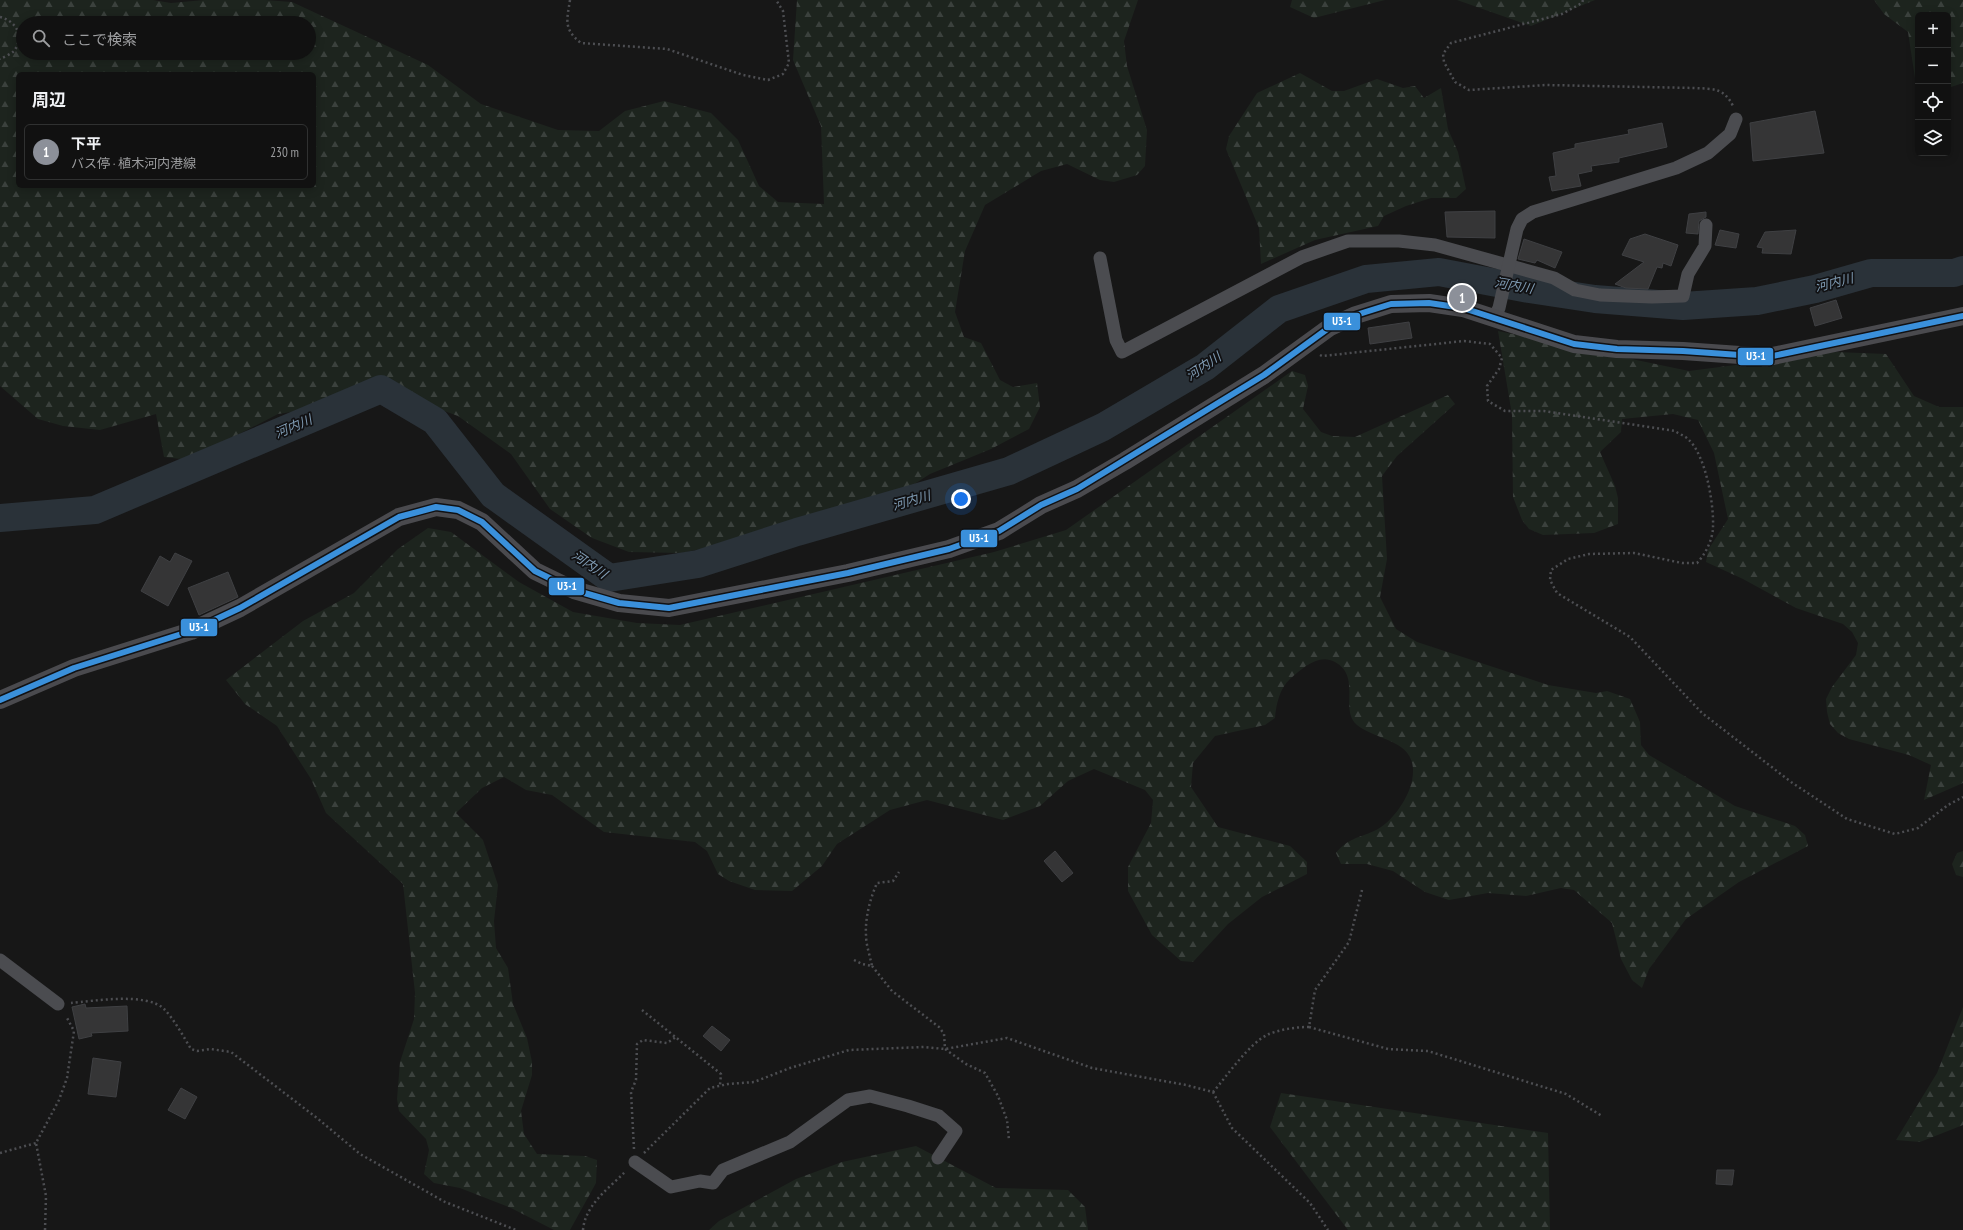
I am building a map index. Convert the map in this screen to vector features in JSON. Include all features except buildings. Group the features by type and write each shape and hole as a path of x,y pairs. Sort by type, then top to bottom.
{"main road":[{"path":"0,700 74,668 192,632 240,608 399,517 436,507 458,510 482,522 535,571 574,590 620,602 669,608 848,573 949,549 999,531 1041,505 1077,489 1264,375 1330,328 1356,315 1391,304 1429,303 1497,313 1574,344 1617,350 1684,351 1768,357 1963,316"}],"street":[{"path":"1497,313 1509,269 1517,229 1522,219 1533,212 1676,168 1708,153 1730,134 1736,119"},
{"path":"1100,258 1116,340 1122,352 1302,257 1348,240 1399,241 1435,245 1509,269 1554,278 1575,290 1600,294 1652,297 1683,296 1688,274 1705,246 1706,225"},
{"path":"0,960 58,1004"},
{"path":"635,1162 671,1187 700,1181 713,1184 723,1170 790,1142 848,1100 870,1096 939,1116 956,1132 938,1158"}],"path":[{"path":"570,0 567,25 571,35 581,43 667,50 743,75 768,80 783,74 789,63 783,11 776,0"},
{"path":"1583,0 1582,3 1562,14 1451,43 1442,54 1444,62 1455,82 1470,90 1546,85 1716,89 1728,96 1734,107 1736,119"},
{"path":"0,16 13,23 16,28"},
{"path":"0,59 13,52 16,46"},
{"path":"1307,345 1322,356 1464,340 1490,344 1502,358 1499,369 1487,386 1488,401 1505,411 1544,411 1675,431 1689,440 1702,462 1710,489 1713,528 1704,556 1697,563 1682,563 1634,553 1589,554 1568,559 1551,570 1550,580 1558,593 1630,636 1702,713 1792,782 1847,819 1895,834 1918,828 1948,805 1963,797"},
{"path":"899,872 893,881 876,883 868,910 866,935 872,966 892,991 940,1027 944,1034 945,1049"},
{"path":"1309,1027 1314,990 1349,942 1362,890"},
{"path":"854,960 862,964 872,966"},
{"path":"45,1230 46,1196 36,1143 59,1100 67,1078 74,1031 58,1004 111,999 149,1001 163,1008 191,1049 197,1051 211,1049 231,1052 317,1118 360,1154 445,1202 516,1230"},
{"path":"642,1010 721,1074 720,1085"},
{"path":"1213,1092 1262,1038 1284,1030 1309,1027 1388,1049 1428,1051 1566,1094 1602,1116"},
{"path":"635,1162 630,1109 631,1092 636,1080 637,1044 643,1040 667,1043 676,1037"},
{"path":"583,1230 583,1224 594,1203 710,1088 720,1085 754,1082 790,1068 849,1050 924,1047 945,1049 1007,1038 1092,1068 1186,1085 1213,1092 1232,1128 1310,1203 1328,1230"},
{"path":"945,1049 966,1064 984,1073 998,1096 1007,1120 1009,1140"},
{"path":"0,1153 36,1143"}],"green space":[{"path":"0,0 153,0 171,3 204,0 265,0 292,2 428,65 481,104 558,130 599,131 625,111 664,101 711,113 738,140 759,186 778,202 824,204 821,126 793,60 797,0 1138,0 1124,41 1127,66 1147,130 1145,166 1137,175 1114,182 1100,180 1067,164 1041,171 985,205 965,251 955,312 964,337 981,343 1000,380 1013,387 1037,383 1040,407 1029,429 991,449 930,474 899,494 825,523 681,553 629,552 592,538 550,509 511,454 458,416 409,398 383,398 278,414 189,460 164,457 156,414 100,430 63,426 38,419 0,386"},
{"path":"1292,0 1385,0 1314,18 1290,7"},
{"path":"1457,0 1595,0 1531,26"},
{"path":"1874,0 1963,0 1963,83 1951,87 1951,12 1915,12 1915,78 1908,32 1884,14"},
{"path":"1300,73 1332,91 1344,91 1377,79 1403,88 1415,86 1424,98 1441,88 1448,129 1458,152 1466,189 1456,198 1431,198 1406,206 1384,216 1378,226 1315,240 1261,264 1259,228 1226,149 1229,136 1257,93"},
{"path":"1498,331 1689,371 1836,352 1886,354 1914,396 1939,407 1963,407 1963,783 1924,800 1931,765 1909,755 1849,739 1838,733 1830,724 1826,699 1832,687 1856,655 1858,643 1852,632 1843,624 1796,608 1743,579 1706,562 1708,550 1728,519 1714,453 1698,420 1673,414 1622,419 1621,432 1600,452 1615,486 1618,498 1618,524 1594,533 1543,535 1529,529 1522,520 1513,497 1512,415"},
{"path":"1292,371 1305,375 1308,386 1303,409 1321,432 1332,436 1355,437 1448,395 1455,404 1397,456 1382,476 1387,559 1380,597 1396,629 1417,642 1548,685 1596,693 1607,691 1630,699 1640,722 1641,745 1649,755 1735,806 1795,826 1805,835 1808,846 1739,882 1686,919 1649,969 1642,988 1632,980 1621,959 1612,923 1574,890 1561,888 1526,896 1488,893 1449,900 1425,892 1393,871 1367,864 1341,864 1336,853 1340,848 1353,839 1380,828 1387,823 1398,810 1410,788 1413,767 1410,757 1396,744 1366,731 1357,725 1352,719 1350,711 1349,685 1343,668 1335,662 1322,659 1311,663 1290,679 1279,697 1275,718 1265,725 1215,736 1193,763 1191,787 1218,827 1290,846 1307,862 1307,874 1262,897 1228,924 1193,962 1181,961 1152,935 1128,891 1128,867 1151,823 1153,800 1145,790 1094,769 1068,781 1040,806 1003,820 927,800 890,810 837,844 822,866 792,891 755,890 729,881 718,874 707,851 695,842 604,832 552,795 526,790 504,777 482,788 456,813 483,840 498,885 494,921 496,948 508,968 513,1004 527,1038 532,1062 532,1075 521,1111 524,1134 537,1154 585,1156 597,1160 596,1183 570,1230 554,1230 511,1208 460,1188 434,1183 424,1174 429,1150 426,1139 399,1111 397,1099 400,1062 414,1019 415,993 403,884 326,813 311,779 277,726 245,704 226,680 303,621 354,593 398,549 428,528 451,532 519,582 573,612 637,623 680,625 994,552 1066,530"},
{"path":"1963,851 1963,877 1956,875 1952,864 1957,853"},
{"path":"1963,1007 1963,1125 1920,1142 1896,1140 1937,1073"},
{"path":"1281,1093 1548,1133 1550,1230 1348,1230 1270,1127"},
{"path":"916,1146 996,1188 1068,1190 1085,1207 1088,1230 709,1230 719,1221 796,1179 842,1162"}],"waterway":[{"name":"河内川","path":"0,518 95,510 381,389 435,421 493,495 609,578 698,564 797,532 1009,471 1103,427 1205,367 1279,309 1366,279 1439,272 1529,289 1595,299 1683,306 1757,301 1815,289 1871,273 1954,273 1963,270"}],"transit line":[{"name":"U3-1","path":"0,700 74,668 191,631 240,608 399,517 436,507 458,510 482,522 535,571 574,590 619,603 669,608 848,573 949,549 999,531 1041,505 1077,489 1264,375 1330,327 1356,315 1391,304 1429,303 1463,308 1574,344 1617,349 1683,351 1768,357 1963,316"}],"place":[{"name":"下平","path":"1462,298"}]}
